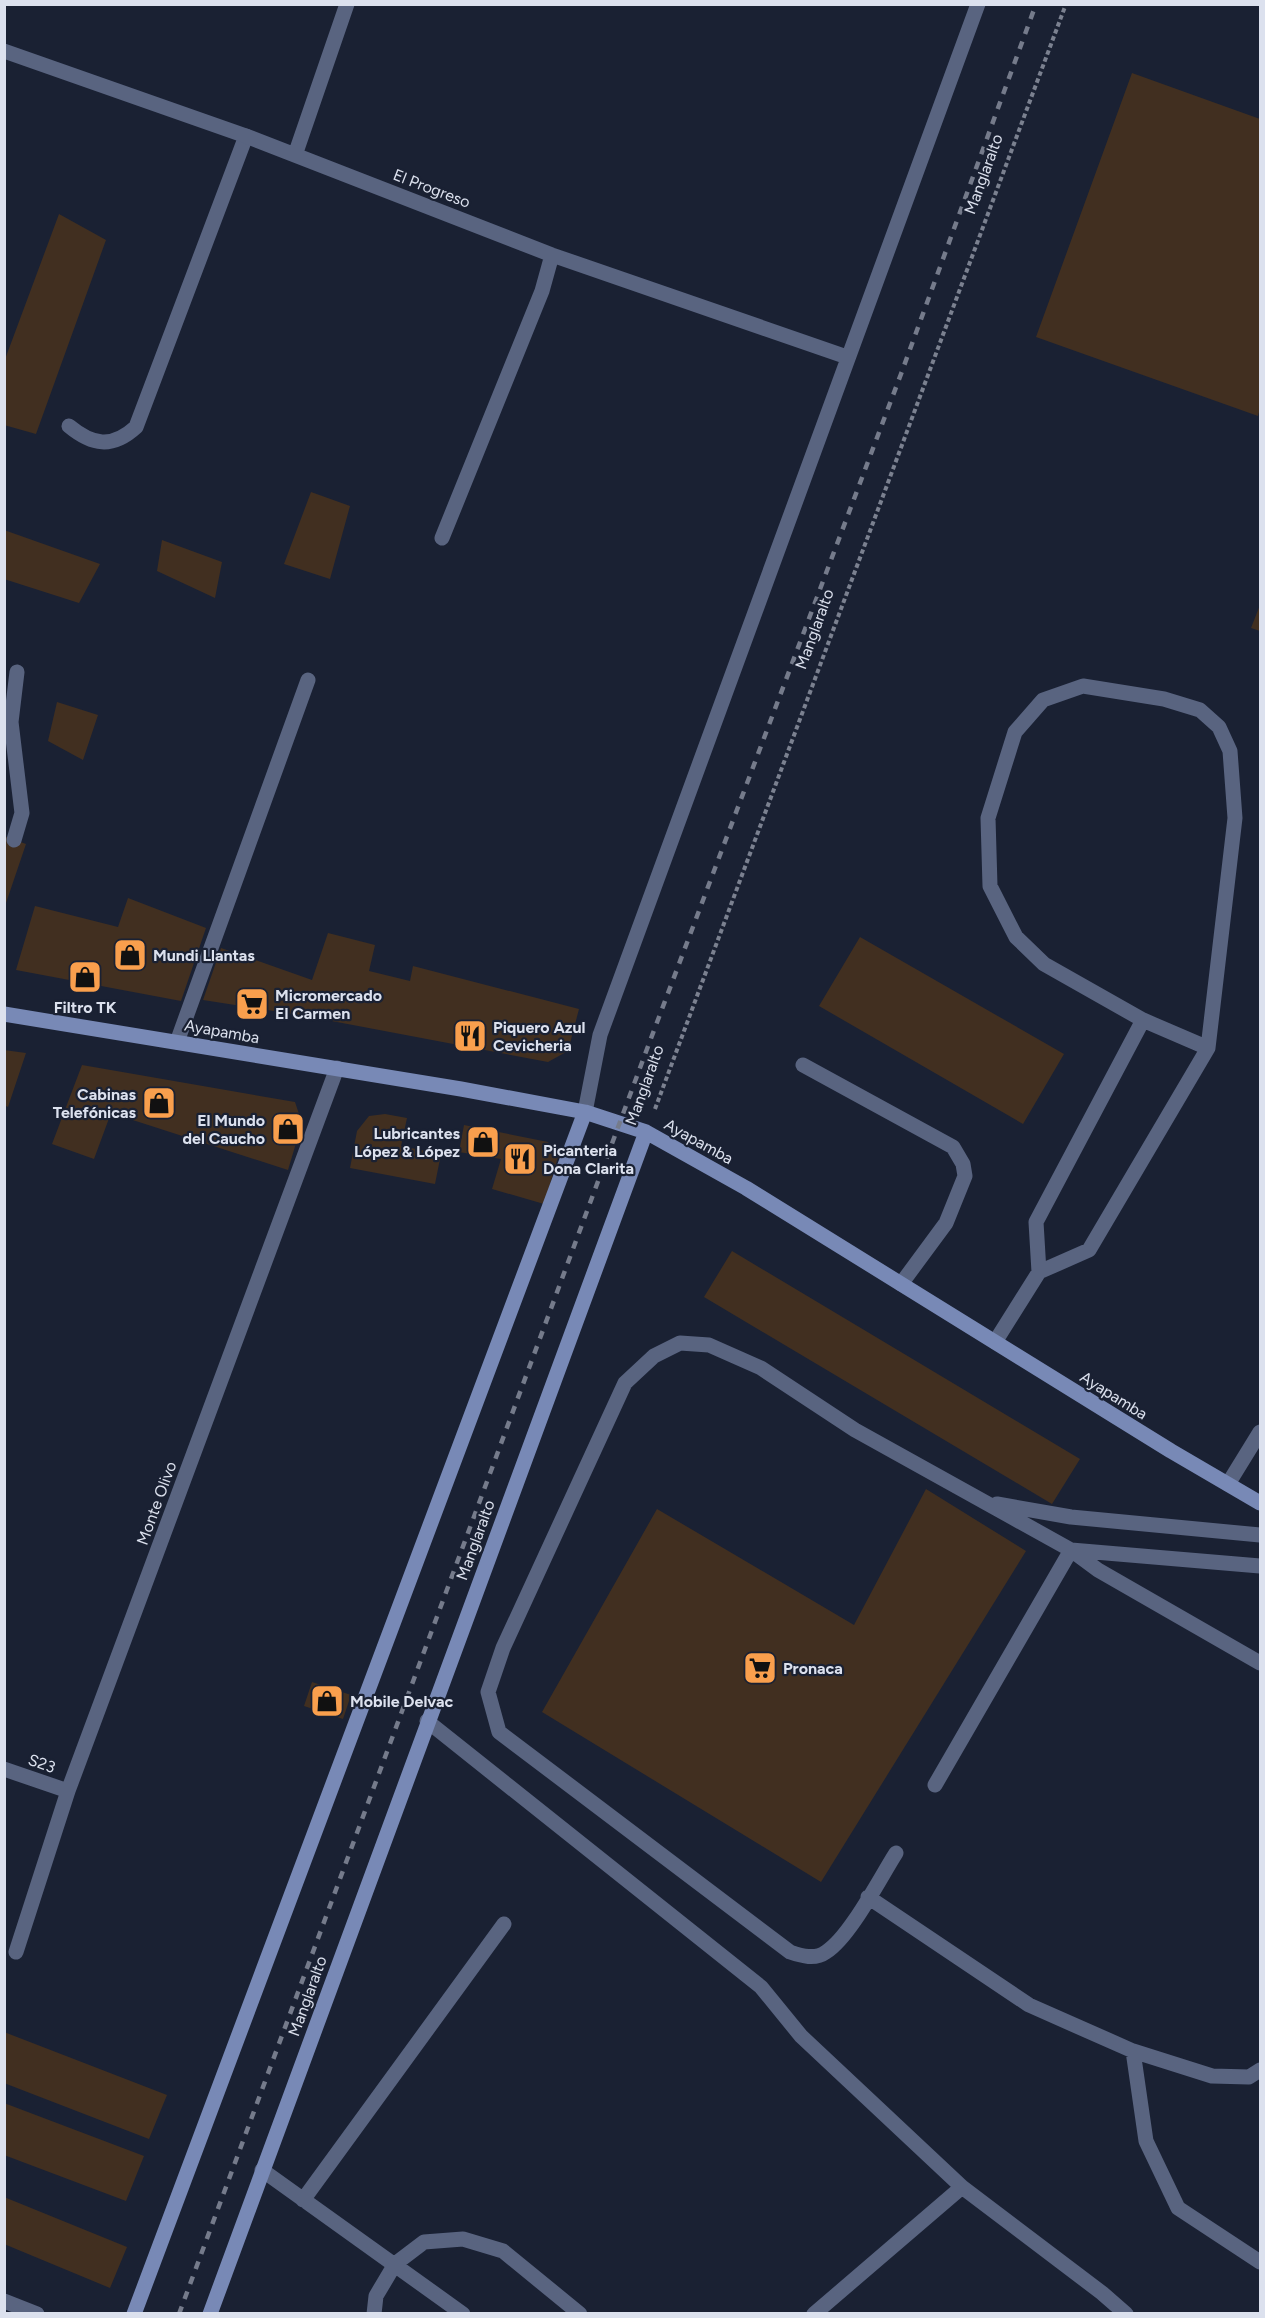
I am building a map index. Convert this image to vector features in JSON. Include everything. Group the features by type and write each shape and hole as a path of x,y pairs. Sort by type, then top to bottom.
{"main road":[{"name":"Ayapamba","path":"4,1014 337,1068 585,1112 646,1132 746,1188 1260,1503"},
{"path":"134,2313 585,1112"},
{"name":"Manglaralto","path":"210,2313 646,1132"}],"street":[{"path":"295,155 347,4"},
{"path":"585,1112 600,1035 978,4"},
{"name":"El Progreso","path":"4,51 246,136 552,255 847,357"},
{"path":"69,426 90,441 103,442 126,436 136,427 246,136"},
{"path":"442,538 542,291 552,255"},
{"path":"14,840 22,813 11,722 17,672"},
{"path":"177,1042 308,680"},
{"path":"995,1342 1039,1272 1089,1250 1208,1048 1235,818 1230,751 1219,727 1200,710 1164,699 1083,686 1043,700 1015,732 988,818 990,886 1016,937 1044,964 1143,1020 1208,1048"},
{"path":"1039,1272 1036,1222 1143,1020"},
{"path":"803,1065 953,1147 963,1164 965,1176 946,1223 901,1284"},
{"name":"Monte Olivo","path":"16,1952 68,1791 337,1068"},
{"path":"896,1852 848,1931 826,1953 808,1957 790,1952 499,1732 488,1692 503,1648 625,1383 654,1356 680,1343 709,1345 762,1368 855,1430 1071,1550 1098,1570 1260,1663"},
{"path":"1228,1484 1260,1432"},
{"path":"985,1502 1071,1517 1260,1535"},
{"path":"1071,1550 1260,1566"},
{"path":"935,1785 1071,1550"},
{"path":"427,1721 761,1987 801,2037 962,2187 1126,2313"},
{"name":"S23","path":"4,1768 68,1791"},
{"path":"868,1897 1029,2006 1133,2051 1212,2076 1249,2078 1260,2070"},
{"path":"303,2200 504,1924"},
{"path":"1133,2051 1146,2141 1178,2208 1260,2262"},
{"path":"262,2170 463,2313"},
{"path":"814,2313 962,2187"},
{"path":"374,2313 376,2296 395,2264 424,2242 463,2239 503,2252 580,2313"},
{"path":"4,2301 37,2313"}],"path":[{"name":"Manglaralto","path":"646,1132 1066,4"}],"building":[{"path":"1132,73 1260,119 1260,408 1258,416 1036,337"},
{"path":"59,214 106,240 36,434 4,425 4,362"},
{"path":"311,492 350,506 330,579 284,564"},
{"path":"4,530 100,564 79,603 4,579"},
{"path":"162,540 222,562 215,598 157,571"},
{"path":"1260,605 1260,631 1251,628"},
{"path":"57,702 98,715 83,760 48,741"},
{"path":"4,836 26,844 5,906 4,906"},
{"path":"128,898 206,928 181,1001 16,970 35,906 118,927"},
{"path":"328,933 375,945 369,971 410,981 413,966 579,1009 568,1051 548,1062 300,1015 203,1000 221,948 312,980"},
{"path":"860,937 1064,1054 1023,1124 819,1006"},
{"path":"4,1050 26,1053 8,1107 4,1105"},
{"path":"82,1065 295,1102 302,1123 288,1170 111,1113 94,1159 52,1144"},
{"path":"385,1114 407,1118 401,1146 441,1154 435,1184 350,1168 357,1131 369,1116"},
{"path":"464,1125 548,1142 558,1157 544,1204 492,1189 501,1159 459,1152"},
{"path":"732,1251 1080,1459 1052,1504 704,1297"},
{"name":"Pronaca","path":"926,1489 1026,1551 821,1882 542,1712 657,1509 854,1625"},
{"name":"Mobile Delvac","path":"312,1682 351,1695 343,1719 304,1706"},
{"path":"4,2032 167,2095 149,2139 4,2083"},
{"path":"4,2103 144,2156 126,2201 4,2155"},
{"path":"4,2197 127,2247 110,2288 4,2244"}],"railway":[{"path":"179,2314 647,1049 901,374 1036,4"}],"place":[{"name":"Mundi Llantas","path":"130,955"},
{"name":"Filtro TK","path":"85,977"},
{"name":"Micromercado El Carmen","path":"252,1004"},
{"name":"Piquero Azul Cevicheria","path":"470,1036"},
{"name":"Cabinas Telefónicas","path":"159,1103"},
{"name":"El Mundo del Caucho","path":"288,1129"},
{"name":"Lubricantes López & López","path":"483,1142"},
{"name":"Picanteria Dona Clarita","path":"520,1159"},
{"name":"Pronaca","path":"760,1668"},
{"name":"Mobile Delvac","path":"327,1701"}]}
